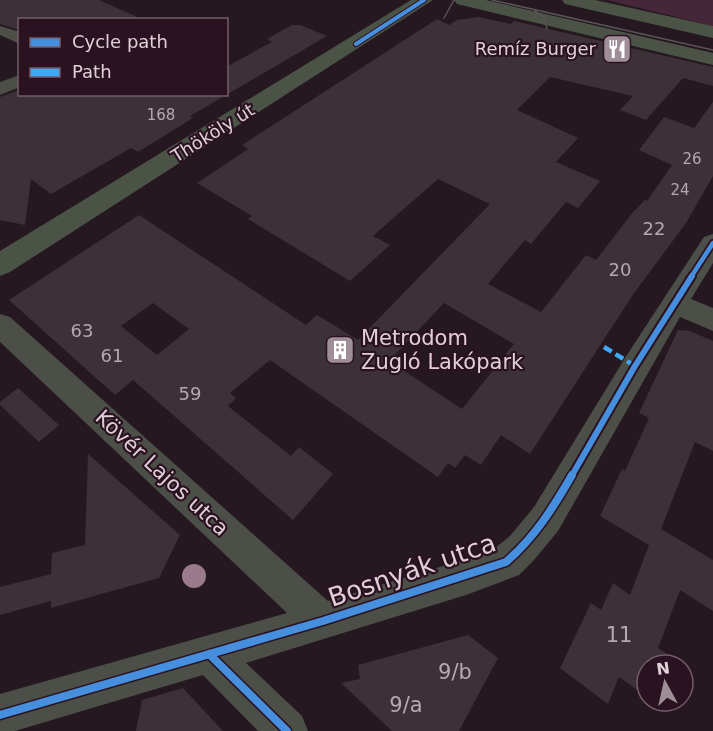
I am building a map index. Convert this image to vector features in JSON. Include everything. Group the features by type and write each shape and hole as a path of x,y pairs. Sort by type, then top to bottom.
{"main road":[{"name":"Thököly út","path":"0,265 399,8 424,0"},
{"path":"463,0 713,59"},
{"path":"571,0 713,32"}],"street":[{"path":"2,30 18,38"},
{"path":"0,89 18,81"},
{"name":"Bosnyák utca","path":"0,715 466,578 506,562 522,548 546,519 635,366 713,243"},
{"path":"675,303 713,320"},
{"name":"Kövér Lajos utca","path":"0,325 323,621"},
{"path":"209,654 287,731"}],"shaded area":[{"path":"607,0 713,0 713,26"}],"building":[{"path":"0,0 99,0 140,18 18,18 18,29 0,24"},
{"path":"479,17 511,24 514,21 713,67 713,86 683,78 646,120 620,110 633,96 550,77 517,110 578,138 556,162 600,181 578,208 566,202 531,244 525,240 488,284 541,312 586,255 596,260 633,212 645,200 647,201 672,165 639,150 664,117 694,128 713,102 713,176 686,223 632,296 530,454 501,435 481,465 465,455 455,468 448,463 438,477 270,360 230,393 236,398 228,406 291,456 299,447 333,474 293,520 133,380 115,395 9,300 139,215 306,325 317,315 358,340 490,204 438,179 373,236 390,245 350,281 248,219 252,216 197,183 248,149 242,145 437,19 449,25 457,20","holes":["153,303 189,329 157,355 121,326","444,303 514,344 462,409 389,361"]},
{"path":"292,25 300,25 327,36 228,94 228,66 272,42 267,39"},
{"path":"18,91 18,96 224,96 190,116 193,118 138,152 131,148 51,194 31,179 25,225 0,220 0,97"},
{"path":"678,330 690,331 713,341 713,451 695,442 661,529 713,560 713,611 680,590 658,648 666,653 635,653 635,688 619,677 608,704 560,668 591,603 601,610 613,583 630,595 649,545 600,516 622,469 625,471 649,418 639,413"},
{"path":"18,388 59,425 39,442 0,405 0,402"},
{"path":"88,454 180,535 159,578 51,608 51,601 0,615 0,587 51,574 52,553 85,545"},
{"path":"468,635 498,658 459,731 392,731 341,683 360,679 358,665"},
{"path":"183,688 223,731 136,731 142,700"}],"tram line":[{"path":"444,18 454,0"},
{"path":"492,0 713,50"},
{"path":"535,11 544,17 547,29"}],"marked path":[{"path":"604,347 635,366"}],"cycle path":[{"path":"356,44 424,0"},
{"path":"0,715 323,621 466,577 506,562 522,548 546,519 635,366 713,243"},
{"path":"209,654 287,731"}],"place":[{"name":"Remíz Burger","path":"617,49"},
{"name":"Metrodom Zugló Lakópark","path":"340,350"}]}
